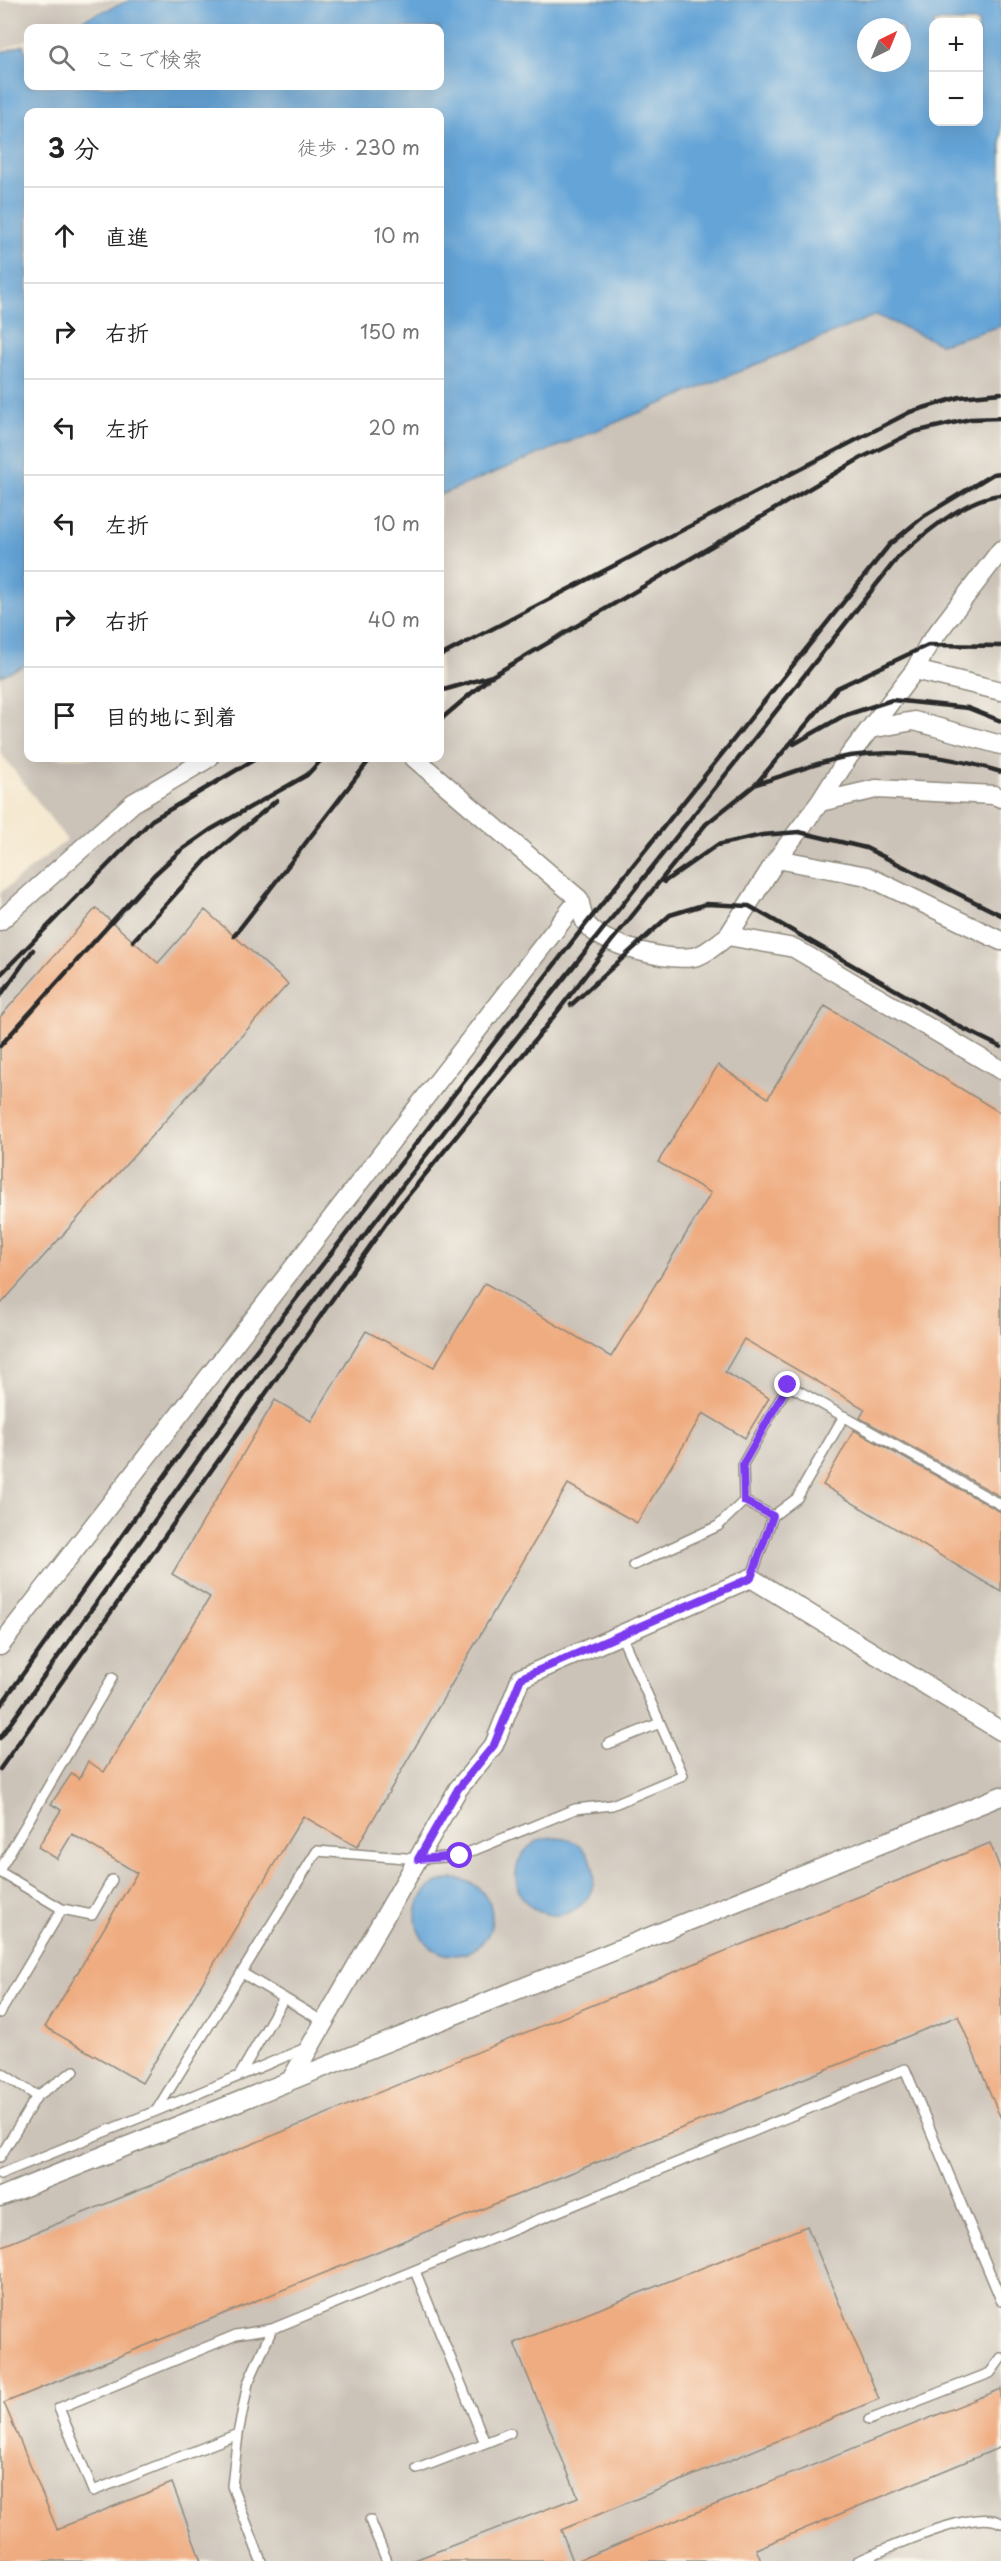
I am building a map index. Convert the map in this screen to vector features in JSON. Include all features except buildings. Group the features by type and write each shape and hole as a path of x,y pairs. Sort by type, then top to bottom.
{"street":[{"path":"419,762 579,899 586,924 611,942 630,949 694,957 728,936 777,859 820,802 849,756 915,670 928,645 1001,550"},
{"path":"915,670 1001,691"},
{"path":"870,729 914,721 1001,745"},
{"path":"0,921 133,803 202,762"},
{"path":"820,802 876,789 994,795 1001,798"},
{"path":"777,859 867,876 1001,941"},
{"path":"0,1646 579,899"},
{"path":"728,936 794,948 1001,1070"},
{"path":"292,2078 458,1789 494,1745 521,1678 751,1578 1001,1731"},
{"path":"0,2197 292,2078 1000,1800"}],"lane":[{"path":"634,1565 718,1526 744,1501 743,1464 788,1385 1001,1505"},
{"path":"751,1578 773,1516 797,1498 844,1416"},
{"path":"744,1501 773,1516"},
{"path":"156,2111 317,1851 418,1859 460,1856 575,1809 612,1805 683,1775 621,1635"},
{"path":"112,1677 0,1870 62,1909 92,1915 112,1880"},
{"path":"608,1744 660,1723"},
{"path":"0,2013 62,1909"},
{"path":"242,1972 324,2022"},
{"path":"239,2076 284,1998"},
{"path":"0,2174 310,2046"},
{"path":"238,2434 93,2491 59,2408 236,2335 272,2329 905,2069 1001,2300"},
{"path":"0,2157 37,2096 74,2071"},
{"path":"0,2072 37,2096"},
{"path":"415,2271 485,2443"},
{"path":"261,2561 232,2486 238,2434 248,2383 272,2329"},
{"path":"869,2420 990,2373 1001,2358"},
{"path":"417,2469 510,2433"},
{"path":"370,2520 387,2561"},
{"path":"858,2561 961,2521 995,2520 1001,2523"}],"shaded area":[{"path":"0,0 125,0 65,24 24,24 24,41 0,51"},
{"path":"876,315 941,344 1001,326 1001,2561 0,2561 0,893 67,840 0,752 0,676 24,666 24,762 444,762 444,493"}],"water":[{"path":"130,0 1001,0 1001,326 941,344 876,315 444,493 444,108 24,108 24,666 0,676 0,53 23,45 24,90 444,90 444,24 71,24"},
{"path":"547,1837 563,1837 577,1843 588,1854 594,1868 594,1884 588,1898 577,1909 563,1915 547,1915 533,1909 522,1898 516,1884 516,1868 522,1854 533,1843"},
{"path":"454,1879 469,1882 481,1890 489,1902 492,1917 489,1932 481,1944 469,1952 454,1955 439,1952 427,1944 419,1932 416,1917 419,1902 427,1890 439,1882"}],"railway":[{"path":"444,654 910,412 960,397 1001,393"},
{"path":"444,690 492,676 861,458 914,432 970,419 1001,418"},
{"path":"0,1706 237,1375 586,924 890,544 924,516 993,474 1001,473"},
{"path":"0,1738 273,1354 500,1059 899,556 960,509 988,497 1001,495"},
{"path":"0,1769 392,1215 544,1029 706,824 756,784 837,688 928,645 1001,646"},
{"path":"444,717 487,680"},
{"path":"794,744 843,716 892,700 968,708 1001,721"},
{"path":"756,784 827,761 850,756 888,753 945,758 1001,772"},
{"path":"0,975 152,820 250,762"},
{"path":"0,1046 154,875 180,851 210,830 307,775 319,762"},
{"path":"234,936 368,762"},
{"path":"133,941 206,860 277,800"},
{"path":"664,882 717,845 762,835 799,832 866,848 1001,915"},
{"path":"571,1005 670,915 706,904 749,906 962,1028 1001,1047"},
{"path":"0,996 33,950"}],"route":[{"path":"460,1856 418,1859 458,1789 494,1745 521,1678 751,1578 773,1516 744,1501 743,1464 788,1385"}]}
